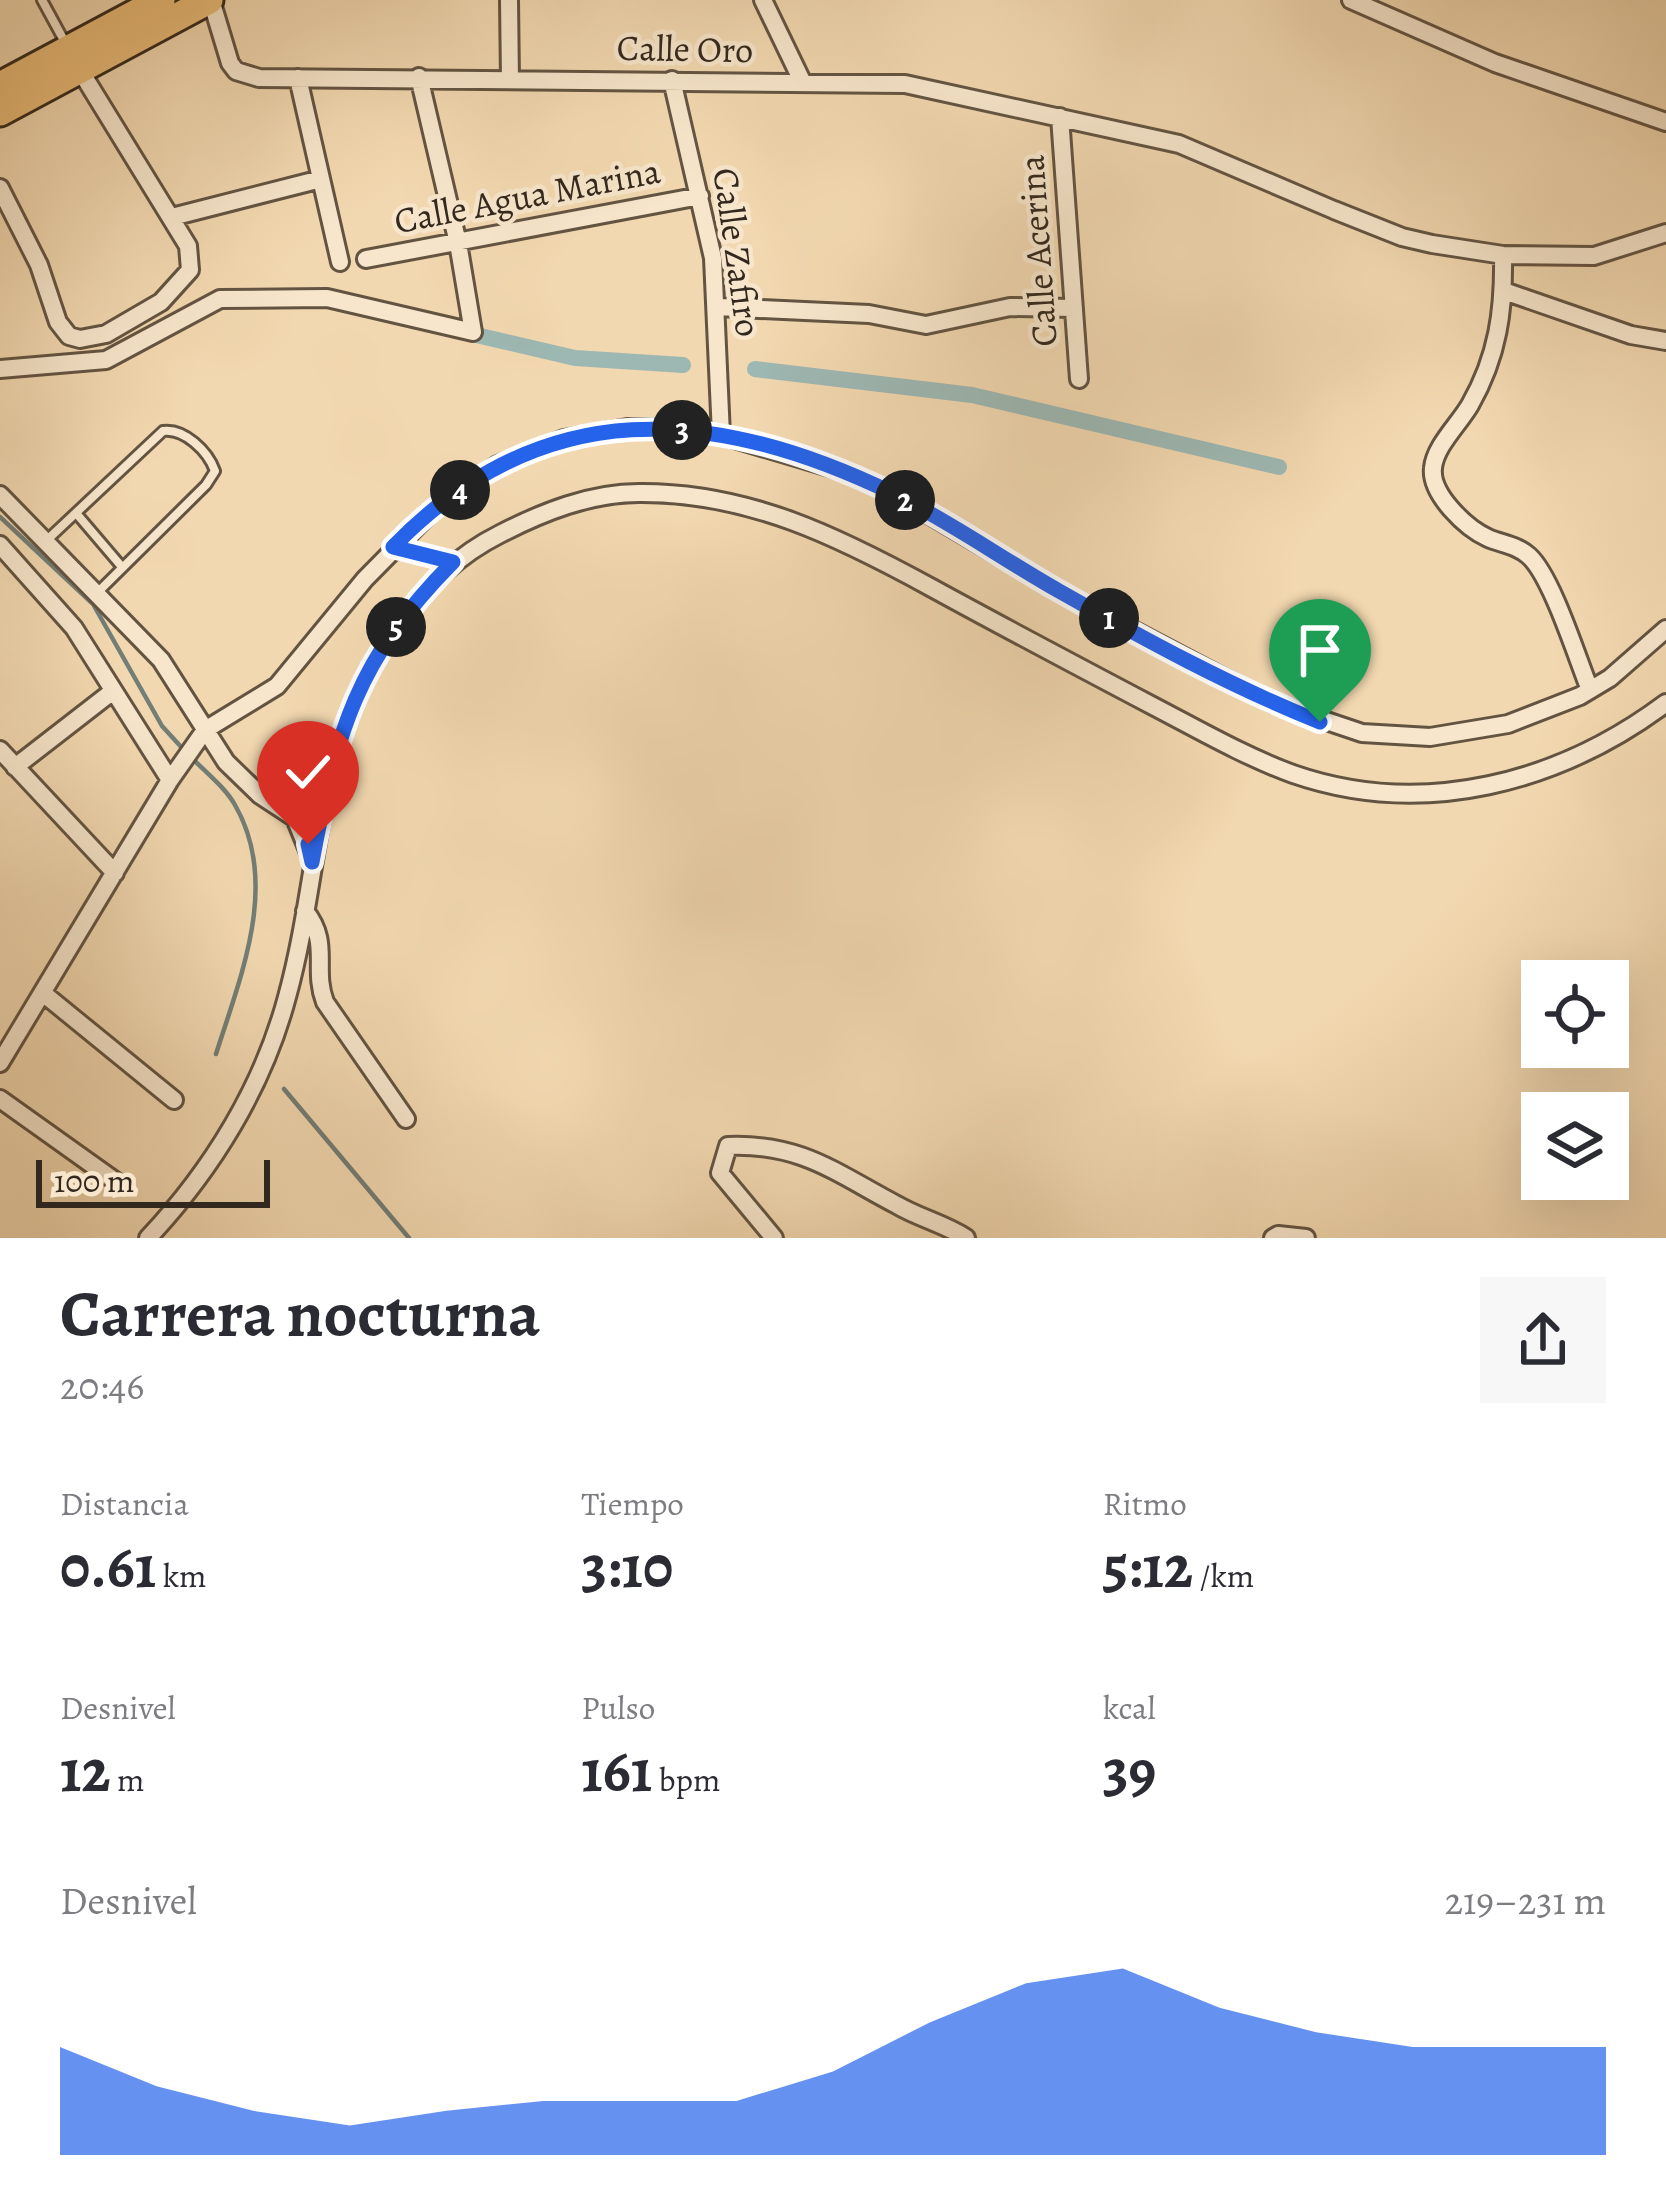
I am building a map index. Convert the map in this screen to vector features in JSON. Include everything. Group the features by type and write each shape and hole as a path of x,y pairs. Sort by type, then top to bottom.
{"main road":[{"path":"0,112 154,12 210,0"},
{"path":"0,86 74,60"}],"street":[{"name":"Calle Oro","path":"210,0 230,63 236,71 259,78 905,84 1202,152 1402,237 1503,255 1594,256 1666,233"},
{"path":"509,0 510,80"},
{"path":"763,0 803,83"},
{"path":"1351,0 1496,63 1666,122"},
{"path":"0,188 39,265 58,322 69,336 80,340 106,334 161,302 190,270 188,246 172,217 74,60"},
{"path":"0,369 106,360 220,299 327,298 472,332 458,242 419,77"},
{"path":"298,78 340,262"},
{"name":"Calle Zafiro","path":"672,80 713,258 721,435"},
{"name":"Calle Acerina","path":"1060,117 1079,380"},
{"path":"172,217 321,179"},
{"name":"Calle Agua Marina","path":"366,259 700,196"},
{"path":"1503,255 1504,291 1496,348 1469,405 1436,457 1433,477 1473,529 1516,547 1534,561 1590,690"},
{"path":"1504,291 1631,335 1666,340"},
{"path":"718,307 868,314 926,325 1010,307 1074,308"},
{"path":"0,1063 200,736 277,686 393,547 452,495 532,449 592,432 627,428 721,435 827,466 898,496 1057,590 1273,703 1362,734 1430,737 1508,724 1590,690 1666,628"},
{"path":"148,1238 202,1175 251,1089 286,1001 336,747 354,695 392,632 453,562 519,524 588,499 635,493 677,495 761,509 864,552 1260,761 1298,776 1375,792 1462,791 1519,779 1609,740 1666,703"},
{"path":"0,495 177,680 200,736 238,776 295,818 312,862"},
{"path":"0,545 58,607 174,772"},
{"path":"393,547 453,562"},
{"path":"15,767 113,691"},
{"path":"0,750 115,873"},
{"path":"305,911 320,935 325,1002 406,1119"},
{"path":"44,994 174,1100"},
{"path":"0,1099 115,1181"},
{"path":"774,1238 720,1173 728,1145 765,1144 813,1157 899,1207 966,1238"},
{"path":"1273,1238 1306,1238"}],"lane":[{"path":"42,0 74,60"},
{"path":"47,541 163,431 180,432 208,455 215,471 206,485 97,593"},
{"path":"76,513 122,567"}],"waterway":[{"path":"459,331 575,358 683,365"},
{"path":"755,369 972,395 1279,467"},
{"path":"0,517 93,604 162,726 183,749"},
{"path":"191,757 235,805 255,866 252,929 216,1054"},
{"path":"284,1089 409,1238"}],"route":[{"path":"308,844 312,862 336,747 354,695 392,632 453,562 393,547 436,506 499,465 532,449 592,432 664,428 721,435 846,472 898,496 1154,643 1320,722"}]}
